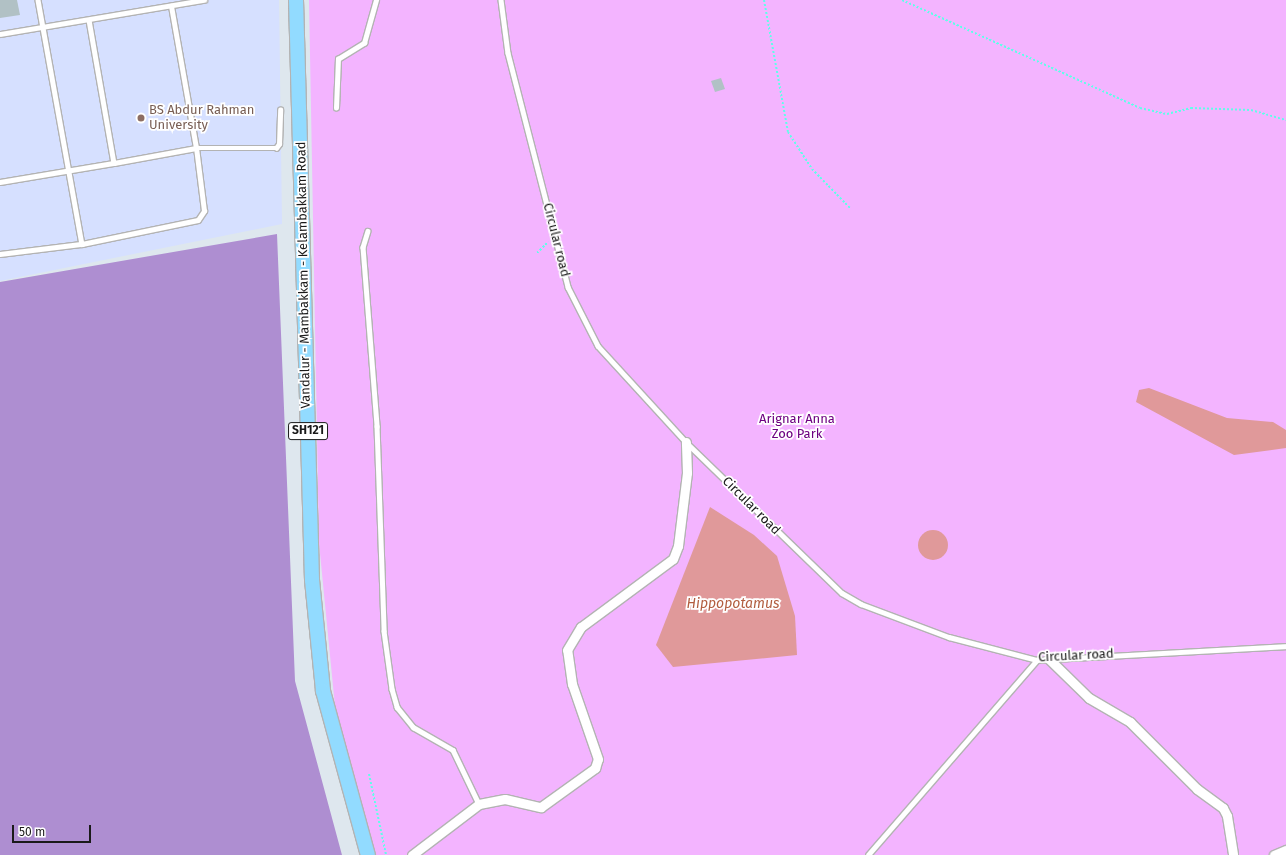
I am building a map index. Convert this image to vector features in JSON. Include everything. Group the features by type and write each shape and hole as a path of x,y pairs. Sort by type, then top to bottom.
{"main road":[{"name":"Vandalur - Mambakkam - Kelambakkam Road","path":"287,0 306,564 314,692 358,855"},
{"name":"Vandalur - Mambakkam - Kelambakkam Road","path":"296,0 306,564 323,691 368,855"}],"street":[{"path":"412,855 479,804 505,799 542,807 595,768 598,759 572,684 568,650 581,627 673,559 678,546 686,473 686,442"},
{"path":"1049,659 1089,698 1130,722 1197,789 1223,808 1227,816 1233,855"},
{"path":"1274,855 1286,850"}],"lane":[{"path":"38,0 82,244"},
{"path":"0,34 204,0"},
{"path":"336,108 338,59 364,43 376,0"},
{"name":"Circular road","path":"501,0 508,53 568,287 598,346 686,442 842,593 861,604 949,637 1037,660 1286,646"},
{"path":"0,254 82,244 198,220 204,211 196,148 171,6"},
{"path":"89,20 114,163"},
{"path":"0,182 196,148 276,148 280,144 280,110"},
{"path":"368,231 363,248 377,426 384,631 392,689 397,706 413,727 453,750 479,804"},
{"path":"868,855 1037,660"}],"path":[{"path":"764,0 788,132 804,159 851,209"},
{"path":"902,0 1140,108 1167,114 1191,108 1251,110 1286,120"},
{"path":"537,253 555,236"},
{"path":"368,774 386,855"}],"shaded area":[{"name":"BS Abdur Rahman University","path":"0,0 279,0 282,224 0,281"},
{"path":"277,234 295,681 342,855 0,855 0,282"}],"green space":[{"name":"Arignar Anna Zoo Park","path":"309,0 1286,0 1286,855 371,855 338,737 319,543"}],"water":[{"path":"1149,388 1227,418 1273,422 1286,430 1286,448 1234,455 1136,402 1139,390"},
{"name":"Hippopotamus","path":"710,507 754,535 777,556 795,616 797,655 673,667 656,645"},
{"path":"933,530 944,534 948,545 944,556 933,560 922,556 918,545 922,534"}],"building":[{"path":"0,0 17,0 20,15 0,18"},
{"path":"721,78 725,89 715,92 711,81"}],"place":[{"name":"BS Abdur Rahman University","path":"141,118"}]}
